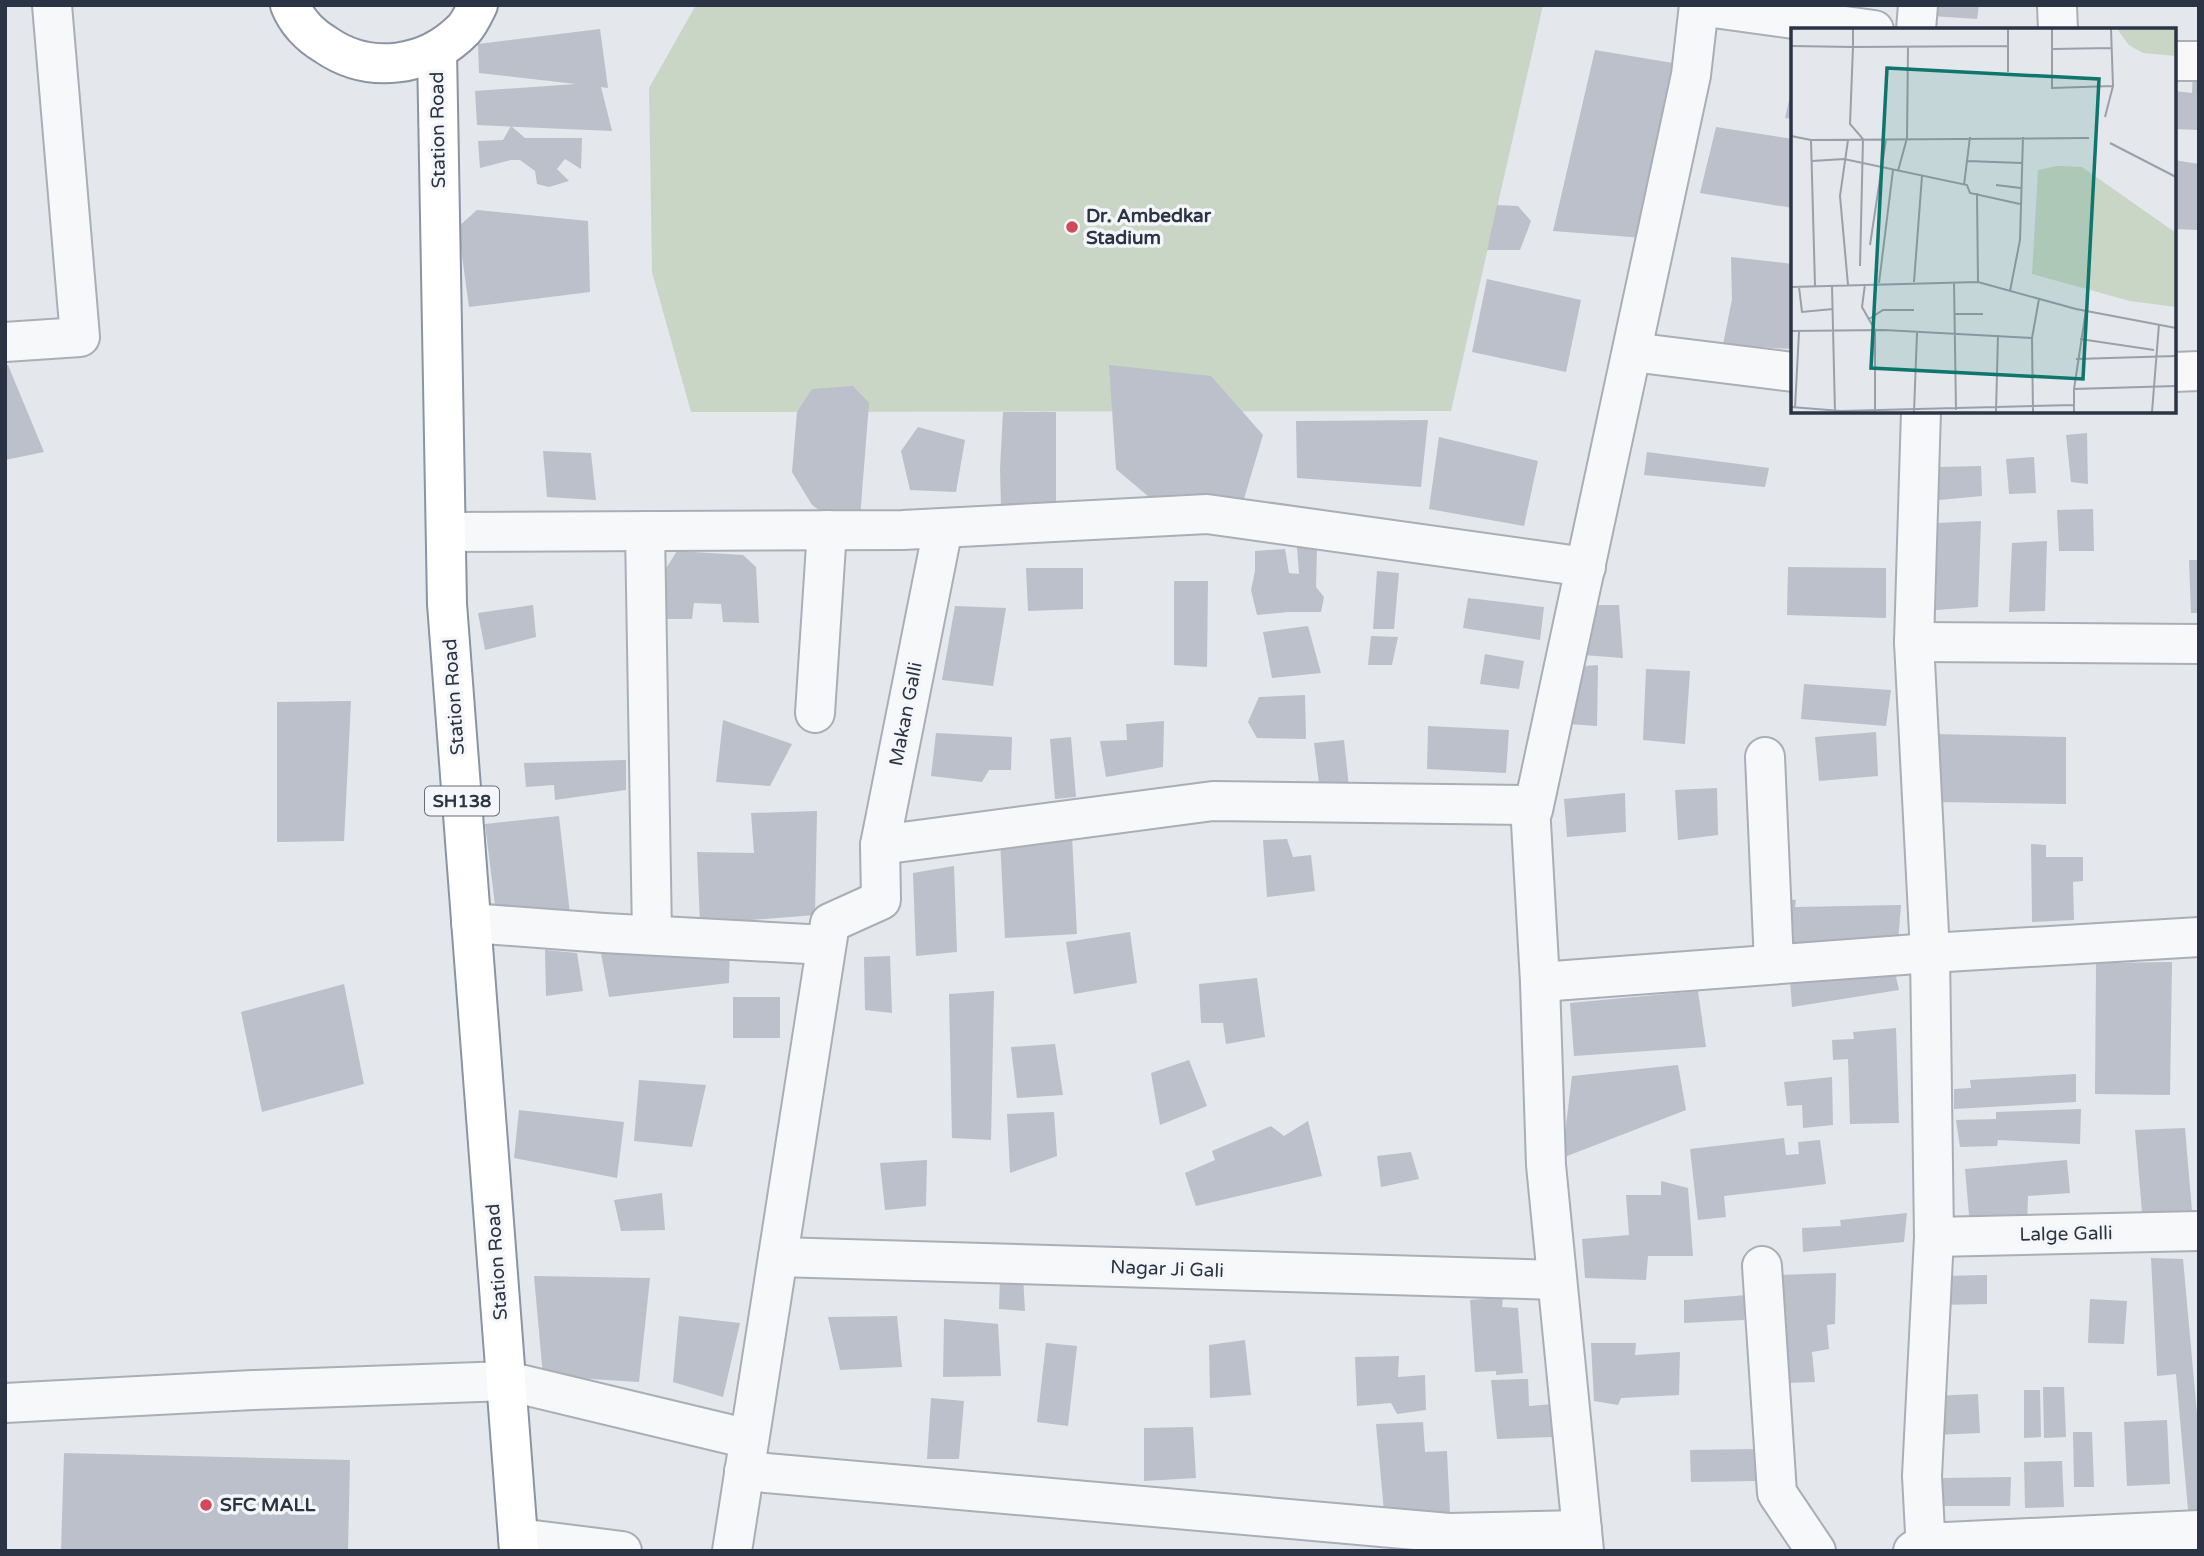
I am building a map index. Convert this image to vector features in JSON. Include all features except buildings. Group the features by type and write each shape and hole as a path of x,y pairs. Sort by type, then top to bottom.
{"highway":[{"path":"290,5 313,37 341,56 373,64 406,62 437,51 466,27 478,5"},
{"name":"Station Road","path":"437,51 447,604 519,1544"}],"street":[{"path":"5,342 80,337 52,5"},
{"path":"1916,28 1918,5"},
{"path":"2057,5 2058,28"},
{"path":"1530,805 1533,810 1691,75 1699,6 1859,28"},
{"path":"2176,61 2199,61"},
{"path":"1632,352 1791,372"},
{"path":"2176,372 2199,371"},
{"path":"1921,413 1914,642 1930,953 1934,1237 1921,1548 2199,1530"},
{"path":"446,532 943,528 1207,514 1586,566"},
{"name":"Makan Galli","path":"826,945 830,923 881,900 880,845 943,528"},
{"path":"815,713 827,530"},
{"path":"645,531 652,935"},
{"path":"1914,642 2199,644"},
{"path":"1765,757 1774,964"},
{"path":"880,845 1213,802 1530,805"},
{"path":"5,1403 253,1390 506,1381 747,1455 1449,1533 1583,1540 1546,1165 1540,982 1530,805"},
{"path":"471,923 826,945 732,1551"},
{"path":"1540,982 1930,953 2199,937"},
{"name":"Lalge Galli","path":"1934,1237 2199,1231"},
{"name":"Nagar Ji Gali","path":"778,1257 1558,1280"},
{"path":"1762,1266 1777,1493 1816,1551"},
{"path":"519,1544 622,1551"}],"green space":[{"name":"Dr. Ambedkar Stadium","path":"696,5 1543,5 1451,411 691,412 652,272 649,88"}],"place":[{"name":"Dr. Ambedkar Stadium","path":"1072,227"},
{"name":"SFC MALL","path":"206,1505"}]}
